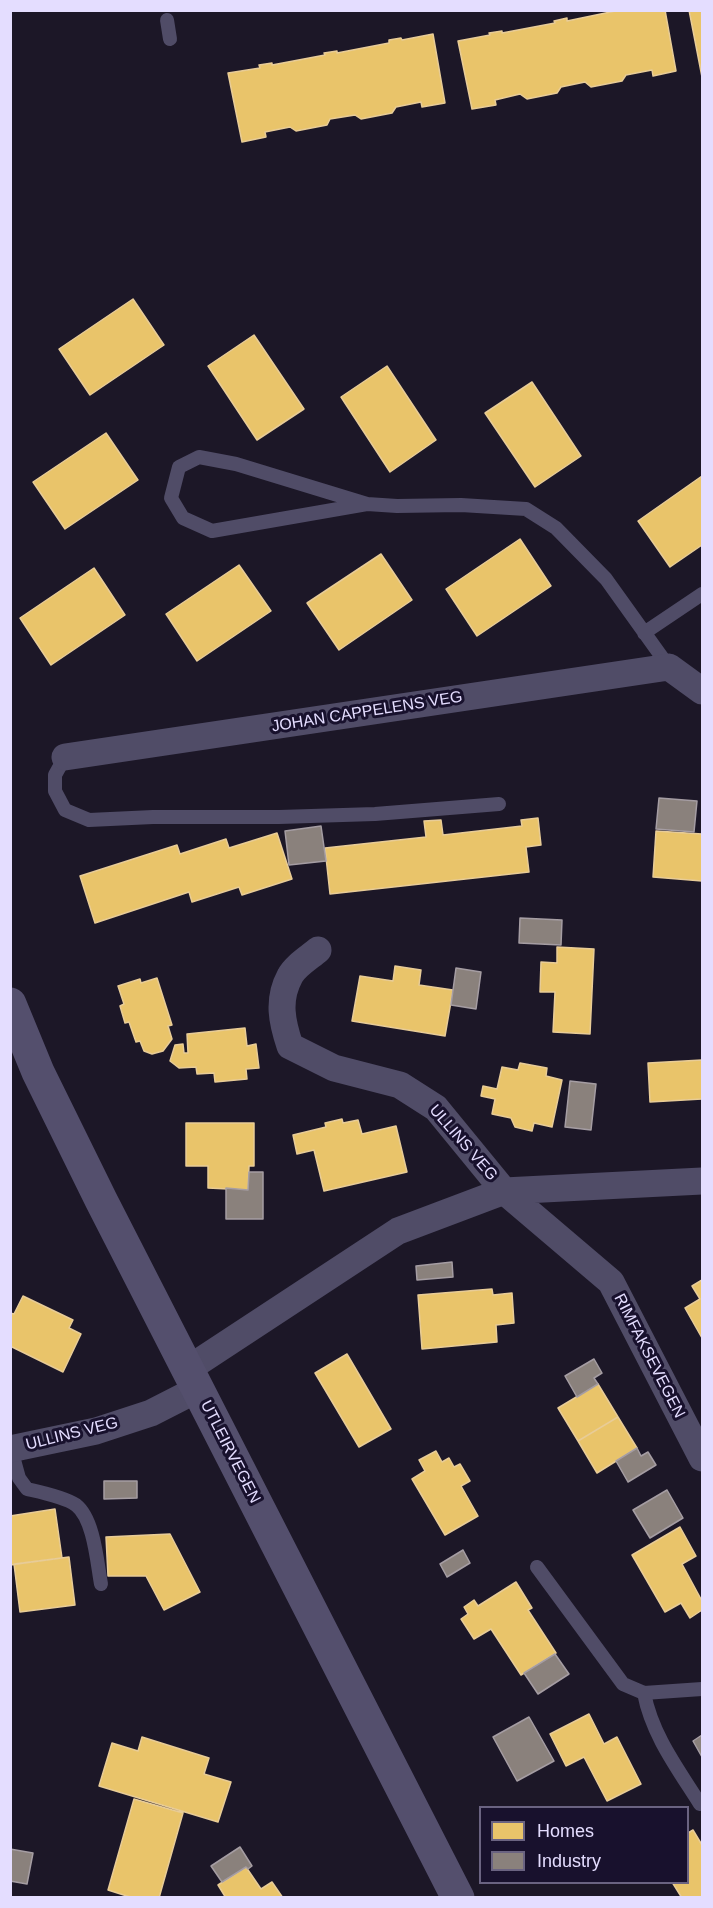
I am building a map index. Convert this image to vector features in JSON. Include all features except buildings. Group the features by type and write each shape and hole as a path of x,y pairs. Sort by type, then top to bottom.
{"main road":[{"name":"UTLEIRVEGEN","path":"10,1004 48,1093 101,1200 458,1898"}],"street":[{"path":"669,667 702,691"},
{"name":"JOHAN CAPPELENS VEG","path":"65,757 669,667"},
{"name":"ULLINS VEG","path":"318,950 290,975 280,1006 290,1046 333,1068 400,1085 436,1108 504,1191"},
{"name":"ULLINS VEG","path":"11,1449 96,1431 151,1413 193,1379 398,1231 504,1191 702,1181"},
{"name":"RIMFAKSEVEGEN","path":"504,1191 611,1282 702,1458"}],"lane":[{"path":"167,20 170,39"},
{"path":"367,504 212,531 183,518 171,498 179,467 199,457 236,464 367,504 461,505 526,510 556,528 606,579 669,667"},
{"path":"644,633 702,594"},
{"path":"65,757 55,776 55,791 66,810 89,820 343,815 499,804"},
{"path":"11,1449 19,1478 27,1489 76,1505 89,1523 101,1584"},
{"path":"537,1567 623,1684 644,1693 702,1689"},
{"path":"644,1693 660,1740 700,1804"}]}
